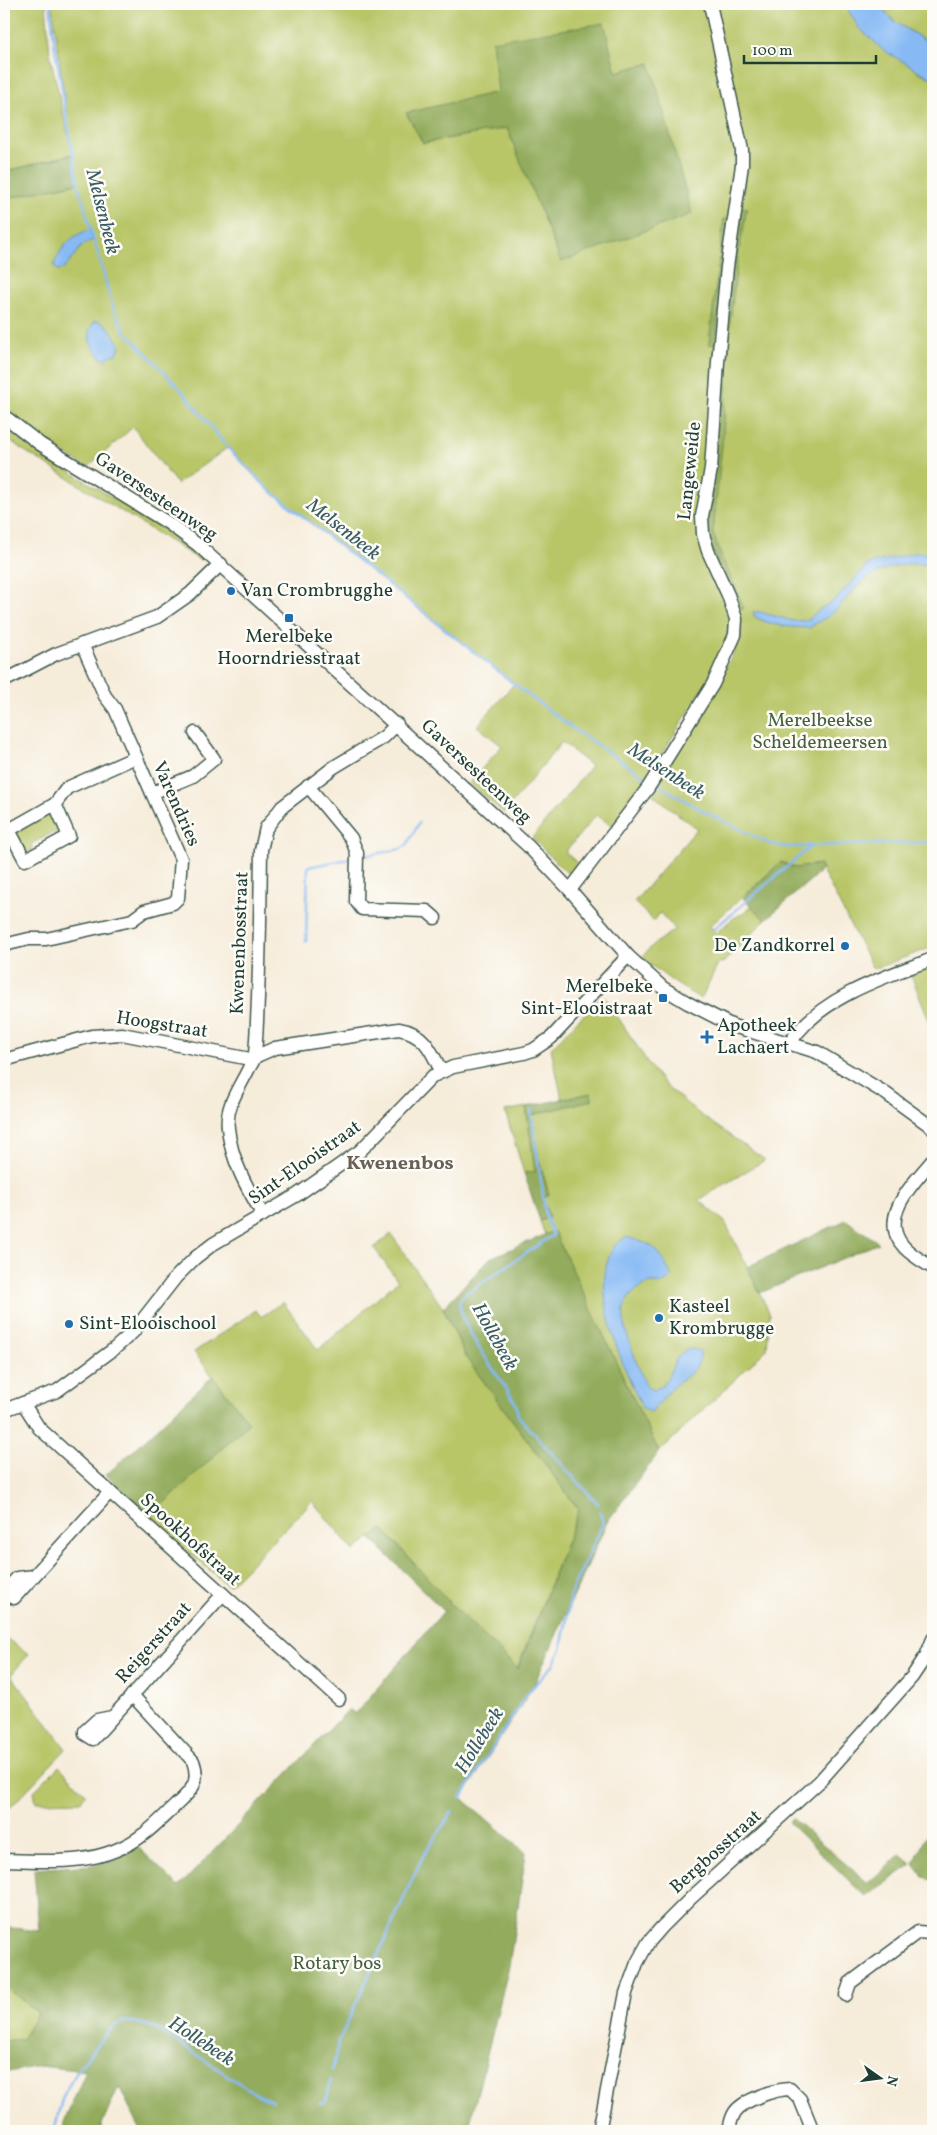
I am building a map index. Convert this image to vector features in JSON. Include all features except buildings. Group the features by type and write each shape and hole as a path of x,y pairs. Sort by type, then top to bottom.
{"street":[{"name":"Langeweide","path":"570,890 650,786 713,684 731,646 736,628 733,608 702,534 702,516 711,469 727,267 742,165 742,150 710,4"},
{"name":"Gaversesteenweg","path":"4,416 40,444 168,523 220,564 397,724 528,846 628,956 663,988 733,1026 816,1052 885,1093 933,1128"},
{"path":"4,681 56,654 157,617 190,594 220,564"},
{"name":"Varendries","path":"4,945 29,939 46,939 132,920 144,911 173,903 178,898 181,859 115,709 104,696 82,644"},
{"name":"Kwenenbosstraat","path":"263,1215 242,1178 228,1128 230,1104 255,1057 261,962 263,838 266,828 274,816 308,786 334,767 384,737 397,724"},
{"path":"152,793 193,776 214,759 195,733"},
{"path":"55,804 69,836 25,860 9,830 55,804 67,788 136,757"},
{"path":"308,786 355,845 357,853 356,901 358,906 362,909 427,911 435,918"},
{"name":"Sint-Elooistraat","path":"4,1410 57,1391 114,1349 133,1332 176,1277 194,1258 213,1244 297,1195 360,1151 380,1133 423,1085 441,1071 524,1053 543,1044 551,1038 628,956"},
{"path":"790,1043 802,1027 838,999 877,979 933,960"},
{"name":"Hoogstraat","path":"4,1060 92,1036 114,1034 138,1036 244,1059 255,1057 275,1048 399,1029 409,1030 423,1038 441,1071"},
{"path":"933,1160 902,1198 896,1209 894,1224 896,1236 904,1248 933,1268"},
{"name":"Spookhofstraat","path":"23,1404 39,1428 338,1699"},
{"path":"34,1576 110,1492"},
{"name":"Reigerstraat","path":"112,1717 223,1594"},
{"name":"Bergbosstraat","path":"599,2131 626,1993 637,1963 648,1943 662,1926 691,1898 810,1791 838,1762 912,1677 926,1656 933,1639"},
{"path":"4,1860 70,1862 111,1853 144,1835 191,1791 196,1781 196,1770 193,1761 132,1695"},
{"path":"846,1995 850,1983 918,1932 930,1933 933,1936"},
{"path":"729,2131 731,2118 736,2110 751,2101 783,2089 790,2089 800,2099 813,2131"}],"green space":[{"path":"4,4 46,4 50,55 71,147 52,4 707,4 738,158 731,219 724,219 709,343 716,345 706,474 698,511 731,613 729,627 721,653 709,678 660,757 613,826 596,815 565,852 581,866 575,874 566,872 532,838 591,766 562,742 504,813 469,783 502,746 477,726 514,684 267,488 227,448 177,484 133,427 87,468 40,437 4,408 4,199 78,183 72,154 4,172","holes":["650,64 561,262 507,128 424,143 407,113 498,92 616,72"]},
{"name":"Merelbeekse Scheldemeersen","path":"715,4 845,4 859,27 920,73 933,79 933,947 873,969 819,864 796,868 781,862 710,926 716,933 731,920 752,907 765,920 723,963 719,962 701,999 641,958 653,945 675,929 660,913 654,921 634,902 697,829 652,794 717,684 737,646 741,632 706,534 746,163"},
{"path":"878,4 933,4 933,45 895,22"},
{"path":"604,23 616,72 650,63 692,214 561,262 507,128 423,143 406,113 498,92 492,41"},
{"path":"73,154 78,183 4,199 4,172"},
{"path":"742,207 747,208 737,263 730,322 723,436 713,533 744,608 739,611 706,534 731,266"},
{"path":"724,219 731,219 716,345 709,344"},
{"path":"4,427 30,447 175,536 202,557 200,560 20,448 4,435"},
{"path":"50,813 53,814 60,826 59,835 57,838 54,832 31,844 33,851 25,851 16,836 17,830"},
{"path":"781,862 796,868 819,864 822,870 765,920 743,898"},
{"path":"933,968 933,1030 911,975"},
{"path":"600,998 606,999 652,1069 666,1086 698,1113 765,1160 699,1200 725,1222 770,1314 767,1349 659,1452 554,1232 545,1235 540,1221 549,1218 543,1198 549,1195 539,1160 532,1115 592,1100 591,1093 562,1099 551,1048"},
{"path":"591,1093 592,1100 532,1115 539,1160 549,1195 543,1198 549,1218 540,1221 524,1173 535,1172 526,1107"},
{"path":"526,1107 536,1172 524,1173 505,1111"},
{"path":"846,1220 879,1243 760,1293 747,1267"},
{"name":"Rotary bos","path":"554,1231 659,1452 607,1522 534,1685 462,1798 526,1853 509,1966 468,2131 141,2131 119,2086 99,2131 63,2131 64,2122 86,2071 39,2066 4,2073 4,2041 22,2039 38,2013 4,1986 4,1927 39,1931 34,1869 93,1865 111,1861 138,1847 179,1887 349,1709 355,1714 444,1611 370,1538 383,1529 451,1604 518,1669 579,1510 467,1359 443,1308 490,1258"},
{"path":"391,1234 443,1308 467,1359 579,1510 517,1669 451,1604 370,1538 354,1551 312,1501 229,1586 147,1519 249,1423 194,1352 256,1310 261,1317 283,1302 318,1350 398,1281 374,1248"},
{"path":"213,1376 249,1423 147,1519 106,1475"},
{"path":"4,1637 29,1654 11,1675 66,1749 7,1811 4,1810"},
{"path":"59,1766 86,1794 81,1801 36,1802 34,1791"},
{"path":"792,1818 867,1882 879,1875 900,1854 912,1864 866,1897 788,1822"},
{"path":"933,1828 933,1879 923,1877 914,1863 926,1837"},
{"path":"4,1986 38,2013 22,2040 4,2041"}],"water":[{"path":"845,4 878,4 895,22 933,45 933,79 883,50 858,27"},
{"path":"90,230 93,240 80,248 64,269 57,270 54,266 63,248 78,234"},
{"path":"95,321 104,323 107,326 120,346 117,354 108,356 107,360 101,358 90,342 89,330"},
{"path":"918,552 933,555 933,566 923,564 903,565 883,570 873,575 857,587 833,613 810,628 774,624 754,616 753,612 760,612 793,621 808,620 836,599 868,564"},
{"path":"626,1237 645,1243 655,1249 663,1259 672,1277 662,1284 645,1284 632,1294 625,1305 624,1322 646,1386 652,1390 662,1386 681,1354 686,1350 692,1349 700,1351 698,1365 694,1370 675,1385 651,1412 643,1409 627,1373 611,1329 606,1306 604,1284 607,1264 615,1246"}],"waterway":[{"name":"Melsenbeek","path":"50,4 55,48 78,184 113,307 124,330 184,393 227,447 267,488 514,684 575,730 648,779"},
{"name":"Melsenbeek","path":"655,783 705,812 770,844 785,847 933,842"},
{"path":"365,856 406,846 419,823"},
{"path":"714,929 810,847"},
{"path":"306,942 308,867 349,859"},
{"name":"Hollebeek","path":"531,1110 546,1217 553,1235 465,1294 459,1301 462,1313 474,1340 516,1404 518,1416 598,1504"},
{"name":"Hollebeek","path":"461,1798 526,1695 553,1665 561,1649 572,1590 603,1524 600,1511"},
{"name":"Hollebeek","path":"332,2071 339,2041 422,1858 452,1812"},
{"name":"Hollebeek","path":"54,2131 63,2097 73,2079 98,2043 116,2025 123,2022 135,2022 154,2027 256,2094 272,2101"},
{"name":"Melsenbeek","path":"321,2103 326,2102 331,2080"}],"place":[{"name":"Van Crombrugghe","path":"231,591"},
{"name":"Merelbeke Hoorndriesstraat","path":"289,618"},
{"name":"De Zandkorrel","path":"845,946"},
{"name":"Merelbeke Sint-Elooistraat","path":"663,998"},
{"name":"Apotheek Lachaert","path":"707,1037"},
{"name":"Kasteel Krombrugge","path":"659,1318"},
{"name":"Sint-Elooischool","path":"69,1324"}],"district":[{"name":"Kwenenbos","path":"400,1164"}]}
